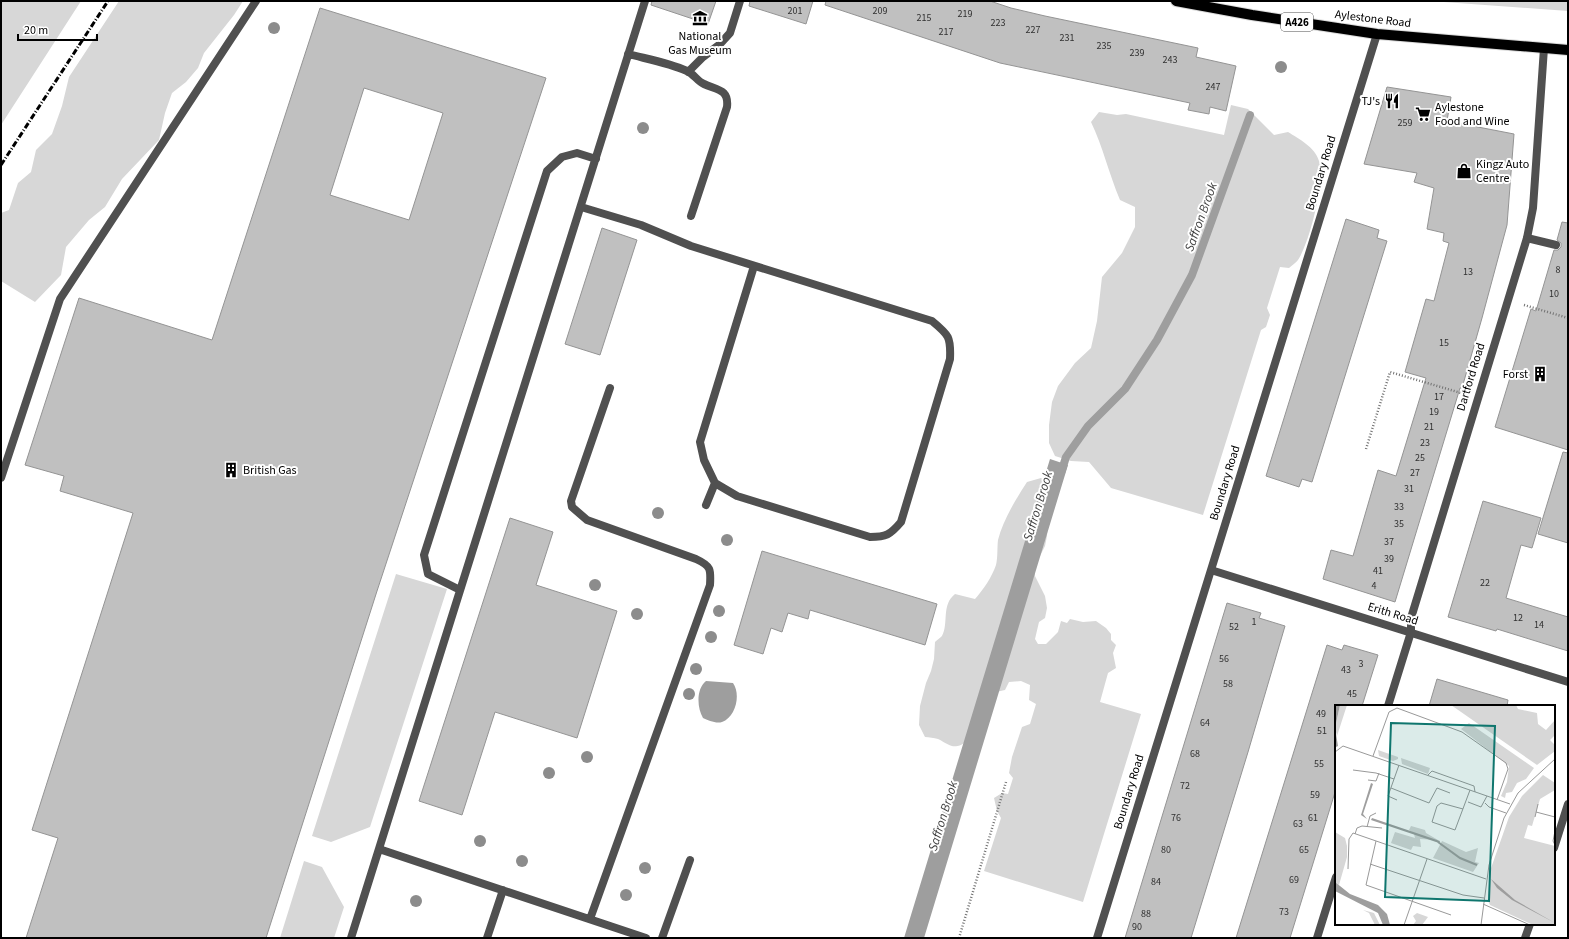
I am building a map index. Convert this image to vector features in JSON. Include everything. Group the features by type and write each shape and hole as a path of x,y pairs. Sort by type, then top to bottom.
{"main road":[{"name":"Aylestone Road","path":"1176,1 1252,15 1377,34 1568,50"}],"street":[{"path":"1,478 60,299 256,1"},
{"path":"352,938 645,1"},
{"path":"688,72 703,57 719,45 730,33 740,1"},
{"name":"Boundary Road","path":"1097,938 1377,34"},
{"name":"Dartford Road","path":"1388,705 1411,632 1411,618 1527,238 1532,208 1544,48"},
{"path":"628,54 688,72 704,84 719,89 725,94 728,100 691,216"},
{"path":"460,590 428,574 424,555 547,171 562,157 577,153 596,159"},
{"path":"581,207 642,225 691,246 932,321 943,329 950,340 950,359 901,522 892,532 883,537 870,537 737,496 715,483 704,460 700,442 754,266"},
{"path":"1527,238 1556,245"},
{"path":"590,919 710,585 711,571 705,563 696,559 587,520 572,507 571,501 610,388"},
{"path":"706,505 715,483"},
{"name":"Erith Road","path":"1211,570 1568,682"},
{"path":"1555,845 1568,804"},
{"path":"379,849 646,938"},
{"path":"662,938 690,860"},
{"path":"1317,938 1335,880"},
{"path":"487,938 503,890"},
{"path":"1526,938 1530,925"}],"path":[{"path":"1507,300 1568,318"},
{"path":"1366,449 1390,372 1478,398"},
{"path":"959,938 1006,782"}],"shaded area":[{"path":"1,1 81,1 1,125"},
{"path":"119,1 243,1 234,15 204,53 198,68 186,82 172,93 165,113 159,140 122,179 105,207 89,220 66,247 61,275 35,302 1,281 1,213 9,210 18,183 31,172 36,150 52,134 62,106 69,77"},
{"path":"1430,1 1568,1 1568,11"},
{"path":"1231,105 1248,109 1274,135 1288,132 1302,141 1317,156 1319,161 1320,182 1312,226 1303,251 1297,261 1289,268 1280,267 1267,308 1270,315 1266,327 1261,330 1203,515 1111,488 1089,462 1071,461 1055,456 1049,443 1049,425 1052,402 1058,386 1075,363 1091,348 1097,321 1102,277 1122,253 1135,227 1135,207 1120,200 1091,122 1099,112 1117,115 1126,114 1224,135"},
{"path":"1041,478 1050,484 1047,536 1045,546 1035,566 1035,576 1045,596 1047,608 1045,618 1039,622 1035,639 1038,644 1046,644 1058,632 1061,621 1067,623 1070,619 1083,622 1096,621 1106,628 1111,634 1111,640 1116,645 1113,653 1116,668 1108,673 1100,702 1141,714 1083,902 984,871 1001,818 997,811 994,798 1002,793 1008,794 1013,778 1009,773 1012,757 1022,727 1030,724 1036,704 1029,700 1030,685 1021,681 1009,682 1005,690 996,692 967,741 959,746 952,746 938,739 925,737 919,725 920,706 934,659 935,642 942,636 944,631 948,603 955,594 975,599 981,592 990,579 996,565 998,540 1010,510 1027,482"},
{"path":"396,574 447,589 370,827 331,842 312,836"},
{"path":"304,861 322,867 344,907 334,938 280,938"}],"water":[{"path":"1050,459 1068,465 924,938 904,938"},
{"path":"706,681 733,683 737,693 734,710 727,719 722,722 707,720 703,718 701,714 698,699 700,689"}],"building":[{"name":"National Gas Museum","path":"652,1 716,1 708,24 651,5"},
{"path":"750,1 813,1 806,24 749,6"},
{"path":"826,1 990,1 1011,8 1045,16 1198,48 1196,57 1236,66 1226,111 1210,107 1209,114 1188,110 1190,103 1000,63 825,5"},
{"name":"British Gas","path":"320,8 546,78 377,591 266,938 26,938 58,838 32,830 133,513 60,491 64,476 25,465 79,298 212,340","holes":["364,88 443,113 409,220 330,195"]},
{"path":"1387,87 1451,97 1447,121 1514,134 1507,225 1462,388 1460,388 1395,602 1323,579 1331,550 1353,556 1378,470 1396,476 1426,378 1405,372 1426,299 1434,301 1449,243 1443,241 1444,233 1427,229 1434,188 1414,182 1417,173 1364,164"},
{"path":"1346,219 1379,230 1377,238 1387,241 1312,482 1302,479 1299,487 1266,476"},
{"name":"Forst","path":"1562,222 1568,223 1568,450 1495,427 1531,309 1536,311 1554,250 1558,250 1561,247 1561,243 1557,240"},
{"path":"602,228 637,240 600,355 565,344"},
{"path":"1563,452 1568,453 1568,543 1538,534"},
{"path":"1483,501 1541,518 1532,548 1521,545 1506,598 1568,617 1568,651 1497,629 1496,631 1448,617"},
{"path":"510,518 553,532 536,585 617,611 577,738 495,712 462,815 419,801"},
{"path":"762,551 937,604 925,645 810,610 808,619 788,613 782,632 771,628 763,654 734,645"},
{"path":"1227,603 1261,613 1259,618 1285,626 1248,752 1191,938 1125,938"},
{"path":"1327,645 1342,650 1344,645 1378,655 1362,705 1335,705 1335,792 1290,938 1236,938"},
{"path":"1437,679 1508,700 1507,705 1429,705"}],"waterway":[{"name":"Saffron Brook","path":"1061,473 1066,457 1088,426 1125,389 1157,340 1192,275 1250,115"}],"railway":[{"path":"1,165 108,1"}],"place":[{"name":"National Gas Museum","path":"700,18"},
{"name":"TJ's","path":"1392,101"},
{"name":"Aylestone Food and Wine","path":"1423,114"},
{"name":"Kingz Auto Centre","path":"1464,171"},
{"name":"Forst","path":"1540,374"},
{"name":"British Gas","path":"231,470"}]}
